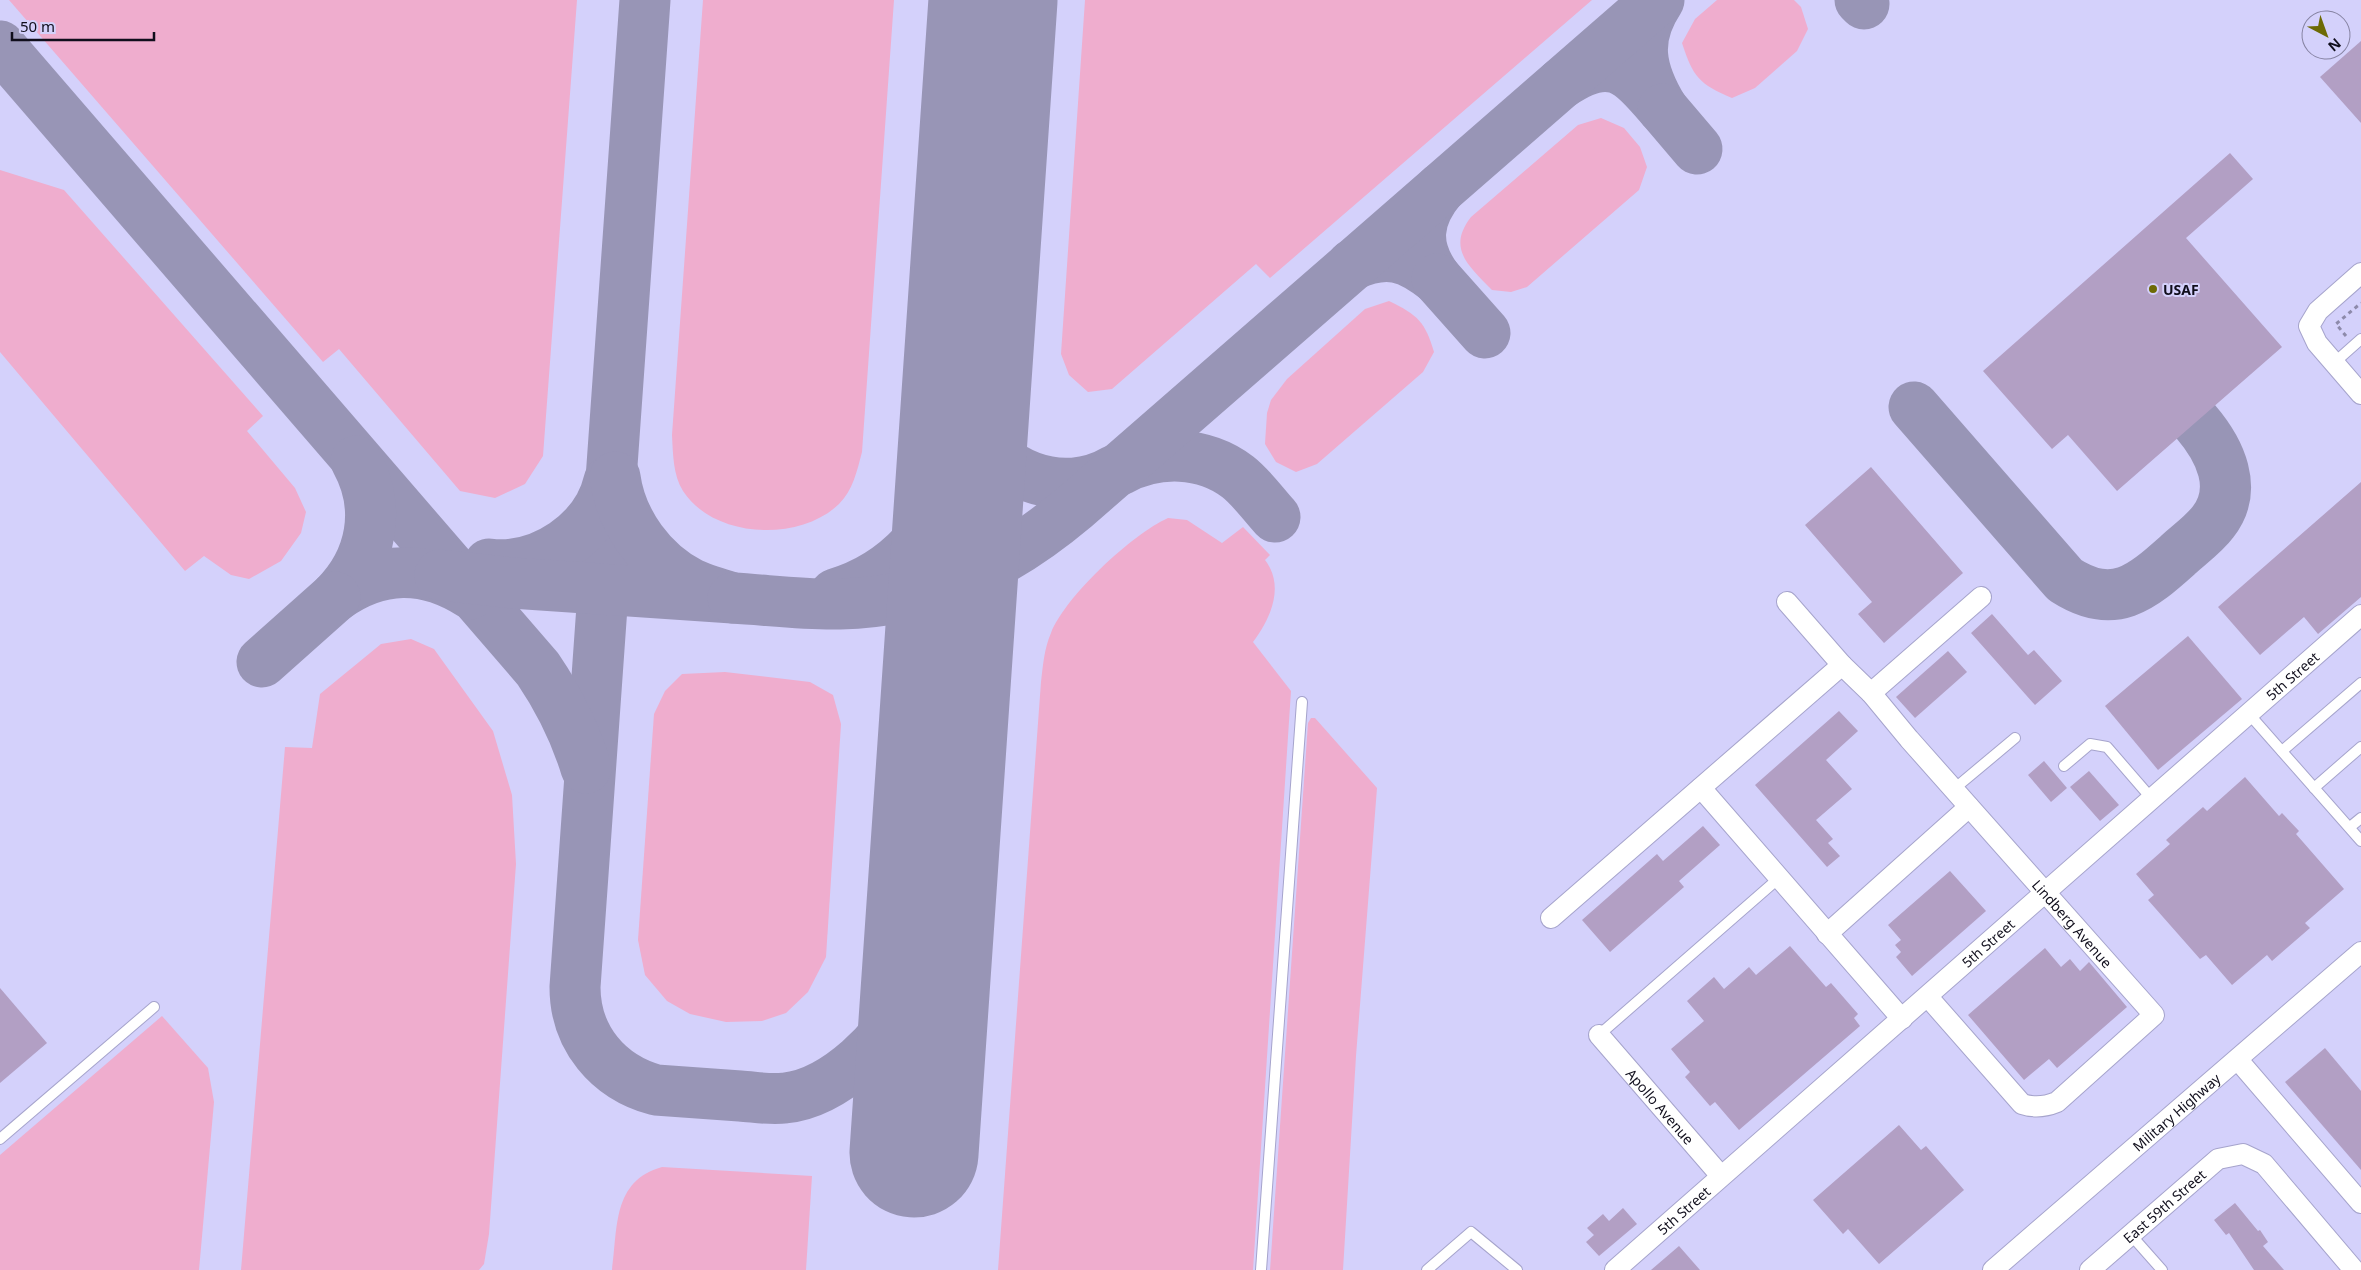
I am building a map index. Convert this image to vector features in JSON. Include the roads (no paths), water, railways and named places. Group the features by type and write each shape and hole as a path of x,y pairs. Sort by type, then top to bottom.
{"street":[{"path":"2361,273 2318,311 2309,326 2317,343 2361,394"},
{"path":"1871,693 1981,597"},
{"name":"Lindberg Avenue","path":"1787,602 1842,665 1871,693 2045,894 2154,1015 2057,1102 2047,1106 2022,1104 1928,997"},
{"name":"5th Street","path":"1615,1270 2361,615"},
{"path":"1551,918 1842,665"},
{"path":"1701,788 1902,1019"},
{"path":"1827,934 1969,807"},
{"name":"Military Highway","path":"1993,1270 2361,952"},
{"name":"Apollo Avenue","path":"1599,1035 1721,1176"},
{"path":"2238,1060 2361,1203"},
{"name":"East 59th Street","path":"2090,1270 2218,1158 2243,1154 2264,1164 2354,1270"}],"lane":[{"path":"2334,363 2357,342"},
{"path":"2282,751 2361,683"},
{"path":"1261,1270 1302,702"},
{"path":"2249,714 2361,841"},
{"path":"1954,789 2015,738"},
{"path":"2064,766 2090,744 2107,747 2152,799"},
{"path":"2314,788 2361,747"},
{"path":"2350,827 2361,818"},
{"path":"1599,1035 1779,878"},
{"path":"0,1139 154,1007"},
{"path":"1427,1270 1471,1232 1517,1270"},
{"path":"2131,1234 2162,1270"}],"place":[{"name":"USAF","path":"2153,289"}]}
